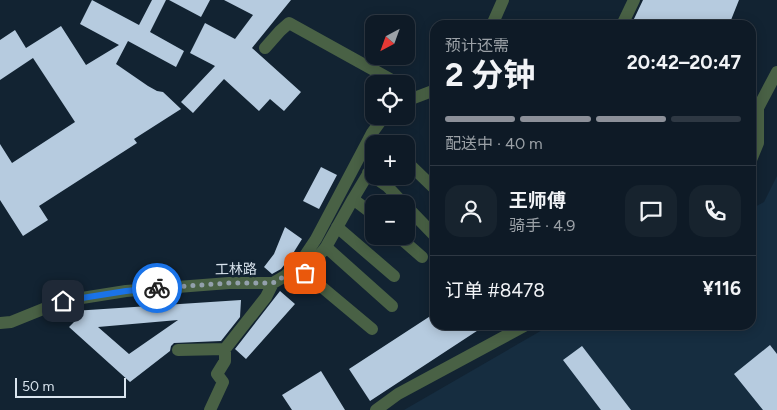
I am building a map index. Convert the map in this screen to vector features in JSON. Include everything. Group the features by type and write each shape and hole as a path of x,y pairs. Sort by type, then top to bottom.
{"street":[{"path":"494,20 503,0"},
{"path":"624,20 634,0"},
{"path":"265,48 289,23 383,75"},
{"path":"756,148 758,143 758,108 777,72"},
{"path":"415,92 421,95"},
{"path":"415,98 430,92"},
{"name":"工林路","path":"0,323 11,322 63,301 126,291 229,283 273,283 294,268 316,239 378,125"},
{"path":"415,170 430,184"},
{"path":"285,276 305,273 326,247 365,178"},
{"path":"386,185 396,195"},
{"path":"353,199 365,208"},
{"path":"415,215 430,231"},
{"path":"337,227 394,276"},
{"path":"408,245 422,257"},
{"path":"326,247 392,306"},
{"path":"305,273 372,329"},
{"path":"210,410 224,382 217,374 225,361 225,349 266,297 273,283"},
{"path":"376,410 398,394 517,330"},
{"path":"178,350 225,349"}],"shaded area":[{"path":"777,176 777,410 404,410 542,330 756,330 756,206 764,202"}],"building":[{"path":"92,0 139,25 152,0 166,0 150,32 184,51 176,67 128,41 116,64 148,86 163,92 181,109 134,139 137,143 39,206 48,220 23,236 0,200 0,144 12,163 75,122 33,58 0,80 0,40 15,30 26,48 61,26 86,65 119,45 80,24"},
{"path":"169,0 210,0 201,17"},
{"path":"224,0 291,0 252,48 301,92 284,111 270,99 259,111 224,79 193,113 181,102 215,66 190,53 205,23 235,39 253,15"},
{"path":"643,0 739,0 731,20 633,20"},
{"path":"321,167 337,175 319,209 303,201"},
{"path":"285,227 302,239 281,269 272,274 264,267 274,254"},
{"path":"280,291 295,304 246,359 235,349"},
{"path":"241,300 240,317 221,341 174,343 170,351 130,382 69,327 76,320 73,311","holes":["178,320 129,354 98,327"]},
{"path":"430,316 430,330 478,330 370,401 349,369"},
{"path":"770,345 777,354 777,410 763,410 734,374"},
{"path":"582,346 631,410 601,410 563,360"},
{"path":"321,371 345,410 292,410 282,395"}],"way so far":[{"path":"157,288 229,283 273,283 285,276 305,273"}],"route":[{"path":"63,301 157,288"}]}
